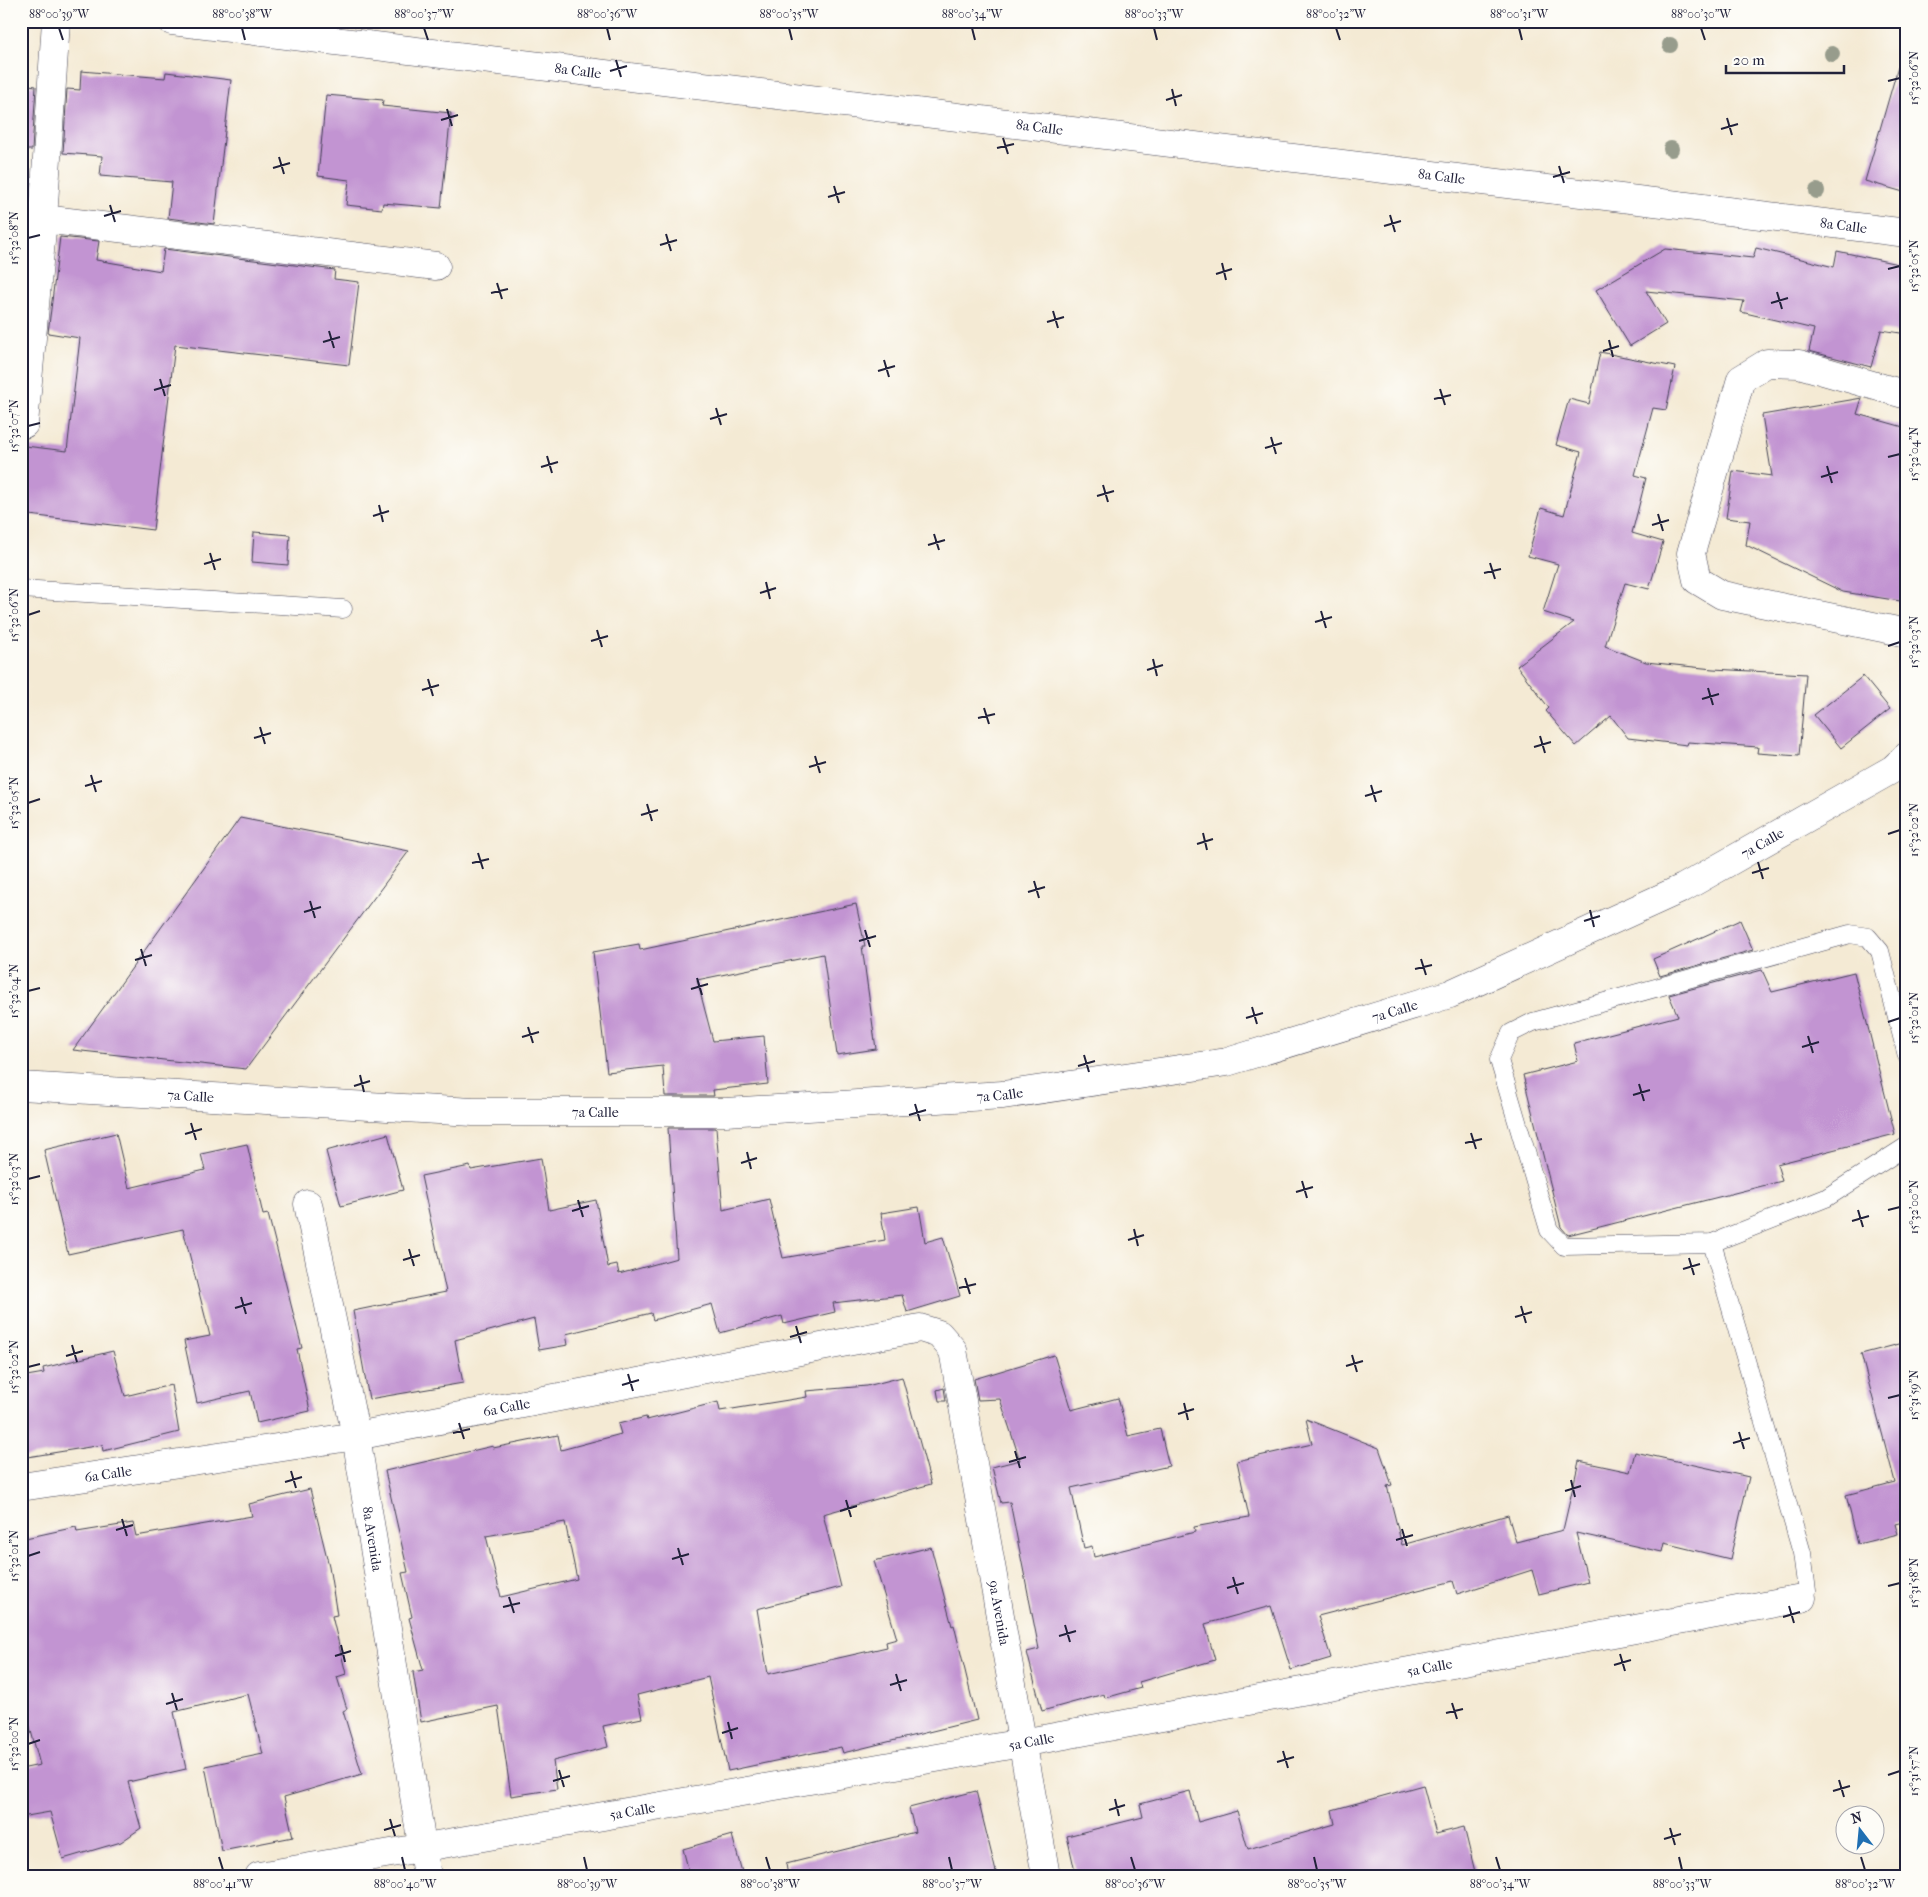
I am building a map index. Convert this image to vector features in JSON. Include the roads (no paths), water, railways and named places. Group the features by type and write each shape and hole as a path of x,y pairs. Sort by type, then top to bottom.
{"street":[{"path":"24,424 43,219 56,21"},
{"name":"8a Calle","path":"172,21 1907,233"},
{"path":"43,219 436,266"},
{"path":"1907,395 1799,364 1767,363 1740,379 1691,554 1696,580 1722,595 1907,633"},
{"name":"7a Calle","path":"21,1086 473,1112 726,1112 1003,1095 1227,1062 1450,994 1684,888 1893,769 1907,756"},
{"name":"8a Avenida","path":"308,1204 356,1436 427,1876"},
{"name":"6a Calle","path":"21,1488 356,1436 920,1328 939,1334 953,1350"},
{"name":"9a Avenida","path":"953,1350 1046,1876"},
{"name":"5a Calle","path":"259,1876 1022,1743 1802,1598"}],"lane":[{"path":"21,589 343,609"},
{"path":"1907,1056 1880,951 1868,937 1850,934 1533,1022 1511,1033 1499,1060 1549,1230 1564,1246 1712,1242 1826,1198 1907,1146"},
{"path":"1712,1242 1802,1553 1807,1591 1802,1598"}]}
